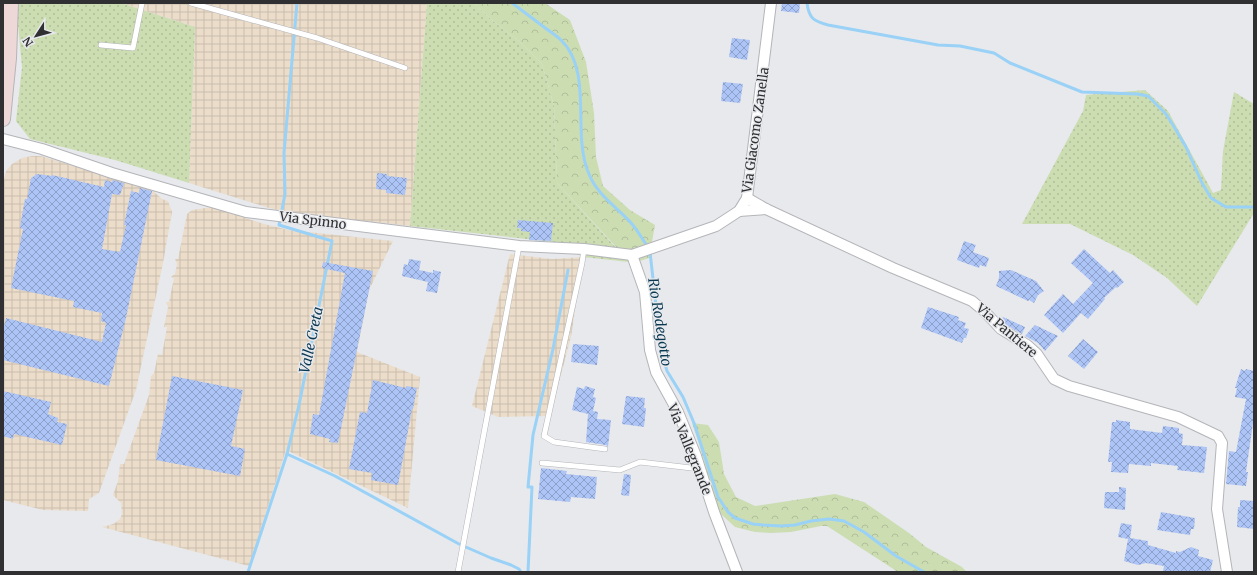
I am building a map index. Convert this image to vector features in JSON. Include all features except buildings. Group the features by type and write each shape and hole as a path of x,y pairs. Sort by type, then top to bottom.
{"main road":[{"path":"3,119 9,58 11,3"}],"street":[{"name":"Via Giacomo Zanella","path":"632,255 716,226 738,211 747,198 771,3"},
{"name":"Via Spinno","path":"3,139 42,149 112,173 246,212 519,246 584,249 632,255"},
{"name":"Via Pantiere","path":"747,198 766,209 893,268 972,301 1001,329 1027,345 1037,354 1054,379 1069,386 1178,417 1218,436 1222,443 1217,509 1227,572"},
{"name":"Via Pantiere","path":"738,211 766,209"},
{"name":"Via Vallegrande","path":"632,255 645,292 650,350 656,372 678,412 737,572"}],"lane":[{"path":"101,44 133,48 142,3"},
{"path":"191,3 305,34 404,68"},
{"path":"458,572 519,246"},
{"path":"584,249 544,436 554,442 605,449"},
{"path":"542,464 620,470 640,462 700,469"}],"shaded area":[{"path":"121,3 427,3 410,226 292,213 269,208 189,183 195,27"},
{"path":"41,156 152,190 162,199 168,201 172,212 163,263 136,390 99,493 89,499 88,511 43,510 3,500 3,185 6,171 12,164 22,158"},
{"path":"212,207 264,224 289,230 393,241 369,290 357,352 420,377 408,508 286,450 249,566 102,527 115,523 120,519 122,514 121,503 113,495 118,481 120,464 124,464 149,395 151,376 154,373 158,354 162,355 167,327 164,327 168,307 166,302 169,302 174,278 171,277 175,274 177,264 175,259 178,259 187,214 192,210"},
{"path":"510,254 552,259 583,257 571,337 550,416 498,417 472,406"}],"green space":[{"path":"16,3 121,3 195,27 189,183 115,160 30,139 16,121 22,67"},
{"path":"427,3 474,3 493,21 520,42 542,64 554,106 557,183 629,262 583,257 554,242 410,226"},
{"path":"474,3 545,3 570,20 586,62 594,113 596,157 603,186 630,210 655,225 649,258 637,262 630,262 557,183 554,106 542,64 520,42 493,21"},
{"path":"1145,90 1168,111 1213,193 1221,190 1223,151 1234,92 1254,104 1254,213 1197,306 1167,278 1133,255 1070,224 1022,224 1083,111 1086,95"},
{"path":"692,423 708,425 719,442 724,474 736,497 755,506 835,494 864,502 909,533 926,547 962,567 967,572 898,572 827,526 791,532 771,533 755,532 735,527 721,514 714,497"}],"waterway":[{"name":"Valle Creta","path":"248,572 287,454 299,405 332,241 279,225 285,194 284,153 297,3"},
{"name":"Rio Rodegotto","path":"512,3 559,38 571,53 577,69 580,86 582,141 584,158 589,174 602,195 632,224 648,247"},
{"path":"807,3 811,16 819,22 828,25 938,45 960,46 994,53 1010,63 1082,92 1137,94 1148,96 1166,114 1173,125 1186,147 1202,183 1211,198 1226,207 1254,207"},
{"name":"Rio Rodegotto","path":"650,252 661,350 667,371 683,397 694,423 718,497 728,512 735,518 753,524 763,525 795,525 829,519 844,521 864,532 896,556 924,572"},
{"path":"528,572 532,487 528,487 533,435 553,349 568,270"},
{"name":"Valle Creta","path":"287,454 335,476 459,544 511,565 519,569 521,572"}]}
